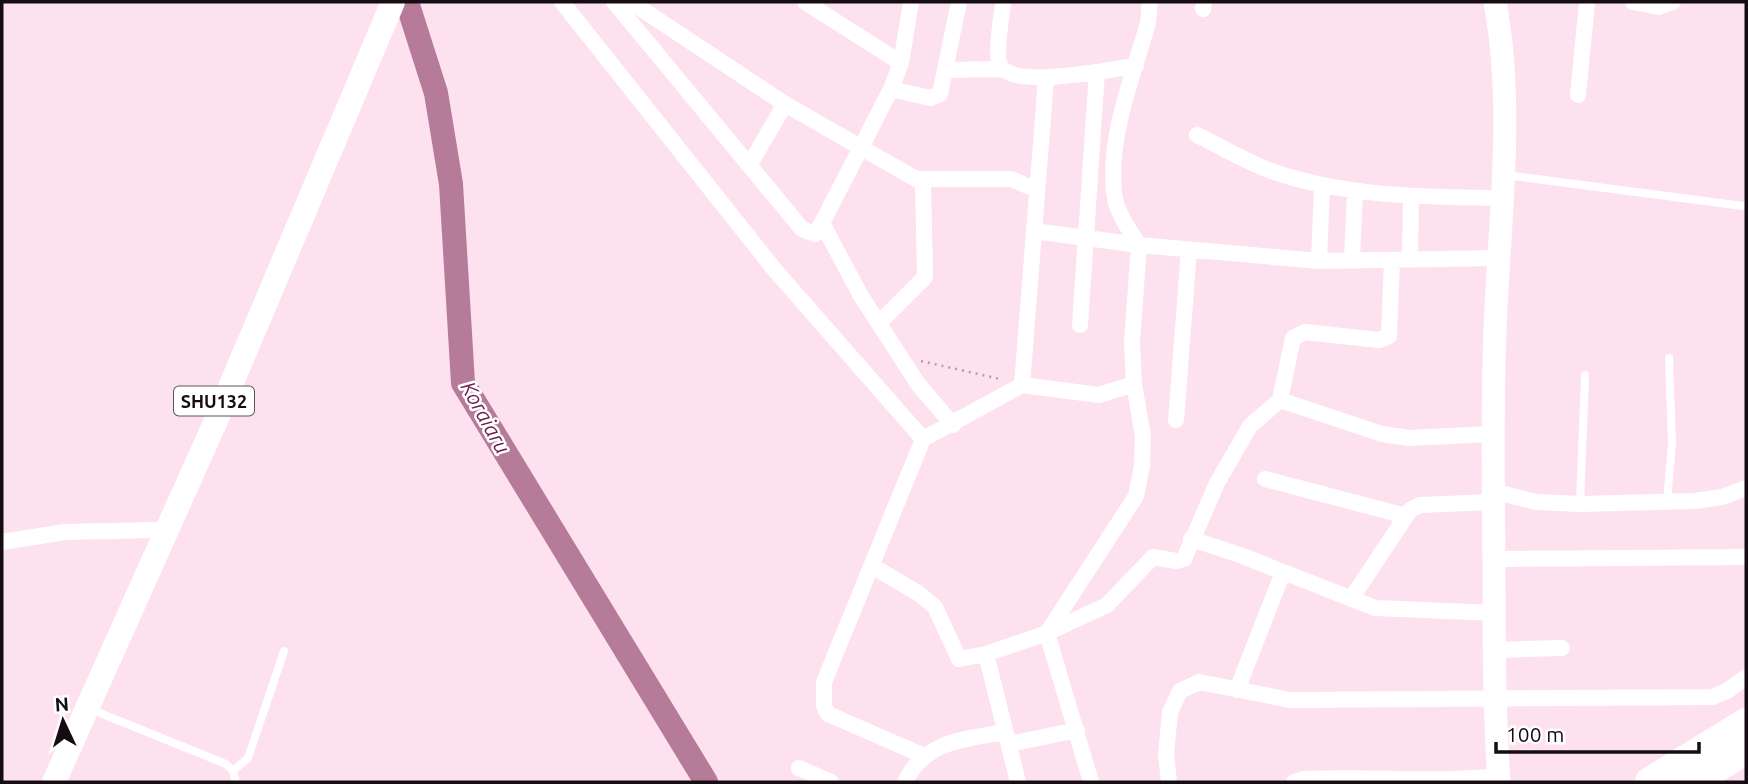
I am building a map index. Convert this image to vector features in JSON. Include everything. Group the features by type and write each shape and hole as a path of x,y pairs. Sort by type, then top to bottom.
{"highway":[{"path":"1650,782 1746,723"},
{"path":"1693,782 1746,749"}],"main road":[{"path":"54,782 82,706 214,425 393,2"},
{"name":"SHU132","path":"45,782 82,706 156,530 250,321 372,8"}],"street":[{"path":"562,2 774,269 923,439"},
{"path":"614,2 802,229 815,234 862,149 891,89 901,64 911,2"},
{"path":"631,2 785,104 923,181 1011,179 1037,190"},
{"path":"805,2 901,64"},
{"path":"891,89 935,97 940,92 959,2"},
{"path":"1002,69 998,59 1003,2"},
{"path":"1091,782 1048,633 1136,496 1142,467 1143,436 1134,384 1132,342 1139,245 1126,225 1114,194 1114,151 1148,23 1150,2"},
{"path":"1294,782 1303,779 1499,779 1494,697 1493,434 1498,258 1506,175 1503,71 1495,2"},
{"path":"1578,95 1587,2"},
{"path":"1633,2 1659,7 1674,2"},
{"path":"945,70 1002,69 1046,79 1136,66"},
{"path":"1080,325 1097,72"},
{"path":"1022,385 1046,79"},
{"path":"750,163 785,104"},
{"path":"1197,135 1272,171 1322,186 1411,197 1503,198"},
{"path":"880,322 925,278 923,181"},
{"path":"1319,261 1322,186"},
{"path":"1352,260 1355,191"},
{"path":"1410,259 1411,197"},
{"path":"822,223 861,296 918,384 953,425"},
{"path":"1034,231 1139,245 1319,261 1498,258"},
{"path":"1176,420 1189,250"},
{"path":"872,566 918,593 935,607 958,659 986,654 1048,633 1107,605 1153,557 1176,561 1184,559 1217,483 1250,426 1280,400 1292,344 1298,334 1379,340 1389,336 1392,260"},
{"path":"922,755 828,714 824,706 824,682 923,439 1022,385 1099,395 1134,384"},
{"path":"1280,400 1382,434 1409,438 1493,434"},
{"path":"1265,479 1406,516"},
{"path":"1351,599 1406,516 1420,505 1493,496 1536,502 1667,501 1722,497 1746,488"},
{"path":"2,542 65,532 156,530"},
{"path":"1191,539 1375,608 1494,613"},
{"path":"1494,559 1746,557"},
{"path":"1237,690 1283,572"},
{"path":"1494,650 1562,648"},
{"path":"986,654 1018,782"},
{"path":"1169,782 1167,731 1177,695 1199,682 1290,700 1712,697 1727,691 1746,677"},
{"path":"905,782 922,755 936,748 1077,730"},
{"path":"799,768 828,781"}],"lane":[{"path":"1506,175 1743,206"},
{"path":"1667,501 1671,443 1669,358"},
{"path":"1580,503 1585,375"},
{"path":"233,771 248,758 284,651"},
{"path":"82,706 226,764 233,771 236,782"}],"path":[{"path":"898,353 944,368 1022,385"}],"waterway":[{"name":"Koraiaru","path":"407,2 436,93 451,184 463,383 706,782"}]}
